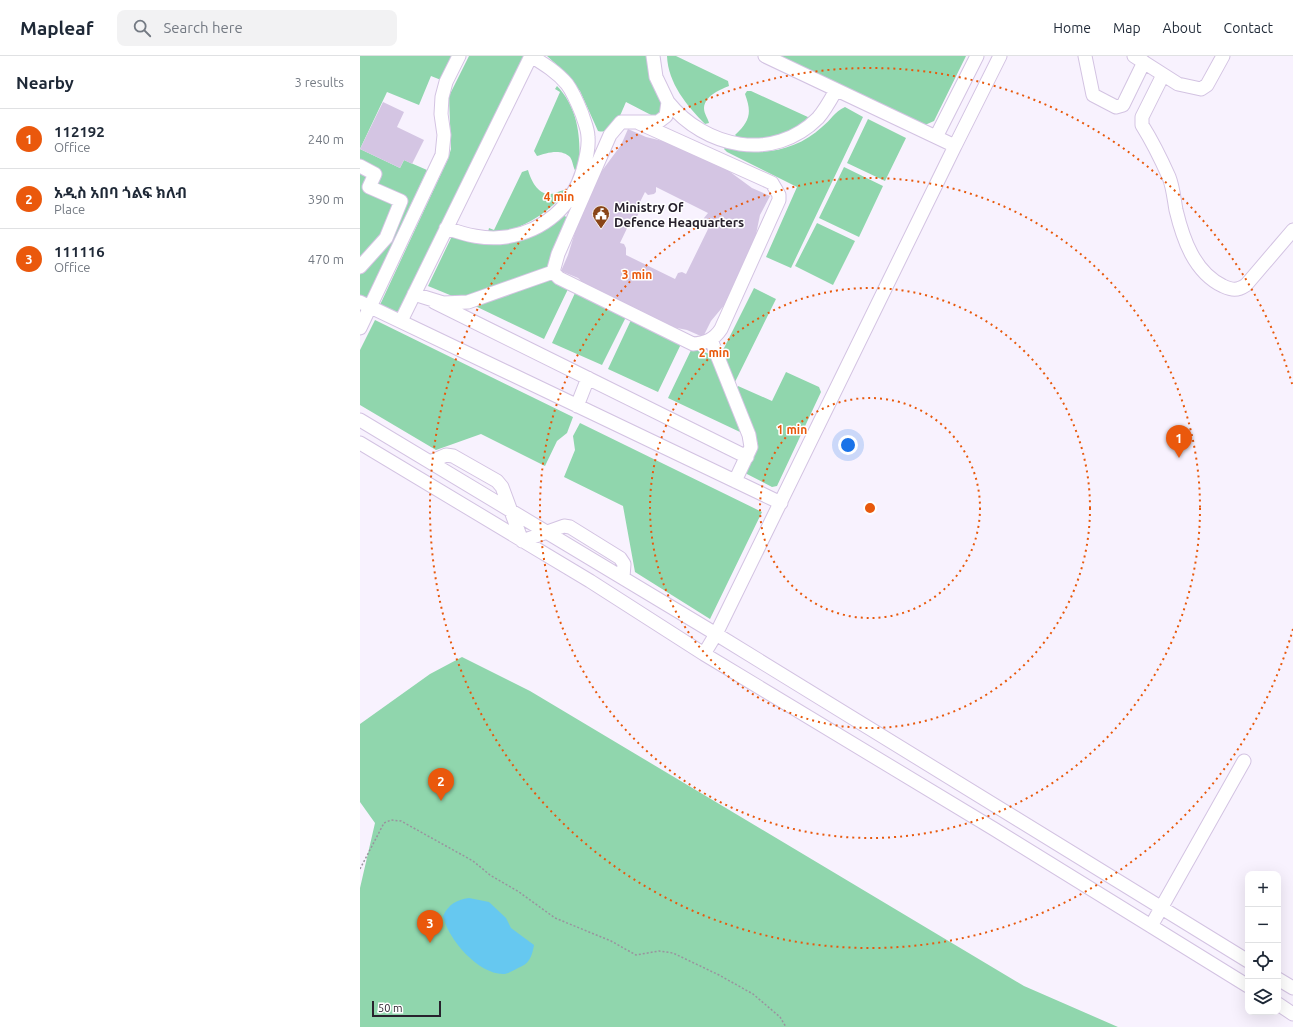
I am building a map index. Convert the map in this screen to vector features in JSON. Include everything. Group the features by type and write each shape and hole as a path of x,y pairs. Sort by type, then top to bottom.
{"street":[{"path":"360,328 365,305 442,155 444,135 441,114 442,97 446,82 459,56"},
{"path":"400,321 531,56 550,68 567,84 579,106 588,137 587,155 580,181 571,198 555,215 536,227 507,237 490,238 470,236 446,228"},
{"path":"653,56 656,77 668,102 689,123 709,136 723,142 761,144 786,138 799,132 818,117 836,90"},
{"path":"765,56 955,146"},
{"path":"936,137 977,56"},
{"path":"704,654 716,634 781,503 1000,56"},
{"path":"1085,56 1093,95 1116,107 1123,105 1138,58 1178,84 1204,88 1210,81 1223,56"},
{"path":"1163,75 1142,116 1142,125 1169,178 1178,216 1189,250 1202,269 1219,284 1230,289 1239,290 1246,285 1293,230"},
{"path":"639,123 658,122 666,116 668,102"},
{"path":"631,121 639,123 772,183 779,195 779,200 721,329 711,340 693,344 559,278 553,272 558,254 610,135 620,122 631,121"},
{"path":"588,137 610,135"},
{"path":"360,166 375,174 369,187 401,202 386,238 360,267"},
{"path":"434,302 468,302 553,272"},
{"path":"414,294 434,302 746,457"},
{"path":"365,305 781,503"},
{"path":"711,340 749,435 751,447 735,481"},
{"path":"577,406 588,378"},
{"path":"360,420 623,577 1245,959"},
{"path":"360,443 590,581 704,654 994,828 1245,984"},
{"path":"510,510 522,541"},
{"path":"522,541 548,532"},
{"path":"1151,926 1244,761"},
{"path":"1281,981 1293,988"},
{"path":"1281,1006 1293,1014"}],"path":[{"path":"360,869 384,824 392,820 401,821 473,861 490,876 519,892 555,918 611,940 636,955 659,951 673,953 719,975 753,994 780,1017 786,1027"}],"green space":[{"path":"360,56 452,56 441,80 431,76 419,105 387,92 360,149"},
{"path":"469,56 525,56 401,311 396,315 379,307 448,159 451,149 449,96"},
{"path":"547,56 651,56 663,105 657,116 653,116 626,102 613,127 609,130 598,131 580,91 566,73"},
{"path":"667,56 676,56 728,81 729,86 713,94 705,104 704,110 709,123 705,124 685,102 671,75"},
{"path":"778,56 966,56 934,121 925,125"},
{"path":"557,86 570,104 577,125 580,158 579,170 576,172 570,157 566,154 554,152 537,156 534,151 560,92 555,89"},
{"path":"747,91 751,91 810,118 813,113 816,115 779,135 760,138 737,137 735,135 747,121 749,112 745,94"},
{"path":"845,107 863,117 791,268 766,257 797,187 727,152 724,149 726,146 739,150 764,152 789,147 812,135 838,111"},
{"path":"868,119 906,138 885,181 847,163"},
{"path":"360,149 400,168 404,160 427,170 360,313"},
{"path":"844,167 883,186 859,237 819,218"},
{"path":"528,170 535,186 542,192 550,194 565,190 566,193 549,209 521,226 500,232 488,232 489,228 494,230 522,172"},
{"path":"562,215 569,218 545,271 462,300 428,286 452,236 484,243"},
{"path":"817,223 855,241 833,285 795,266"},
{"path":"548,278 569,287 544,339 471,304"},
{"path":"754,288 776,299 734,384 721,354"},
{"path":"575,293 626,317 602,365 552,343"},
{"path":"375,320 573,417 567,433 557,441 545,466 481,434 436,450 360,405 360,350"},
{"path":"631,320 681,344 658,392 608,369"},
{"path":"693,346 713,356 740,432 668,398"},
{"path":"786,372 819,387 821,392 777,486 772,487 745,473 758,444 736,391 738,386 772,401"},
{"path":"580,423 762,512 710,619 635,572 623,506 564,477 575,450 573,436"},
{"path":"462,657 530,691 1024,986 1118,1027 360,1027 360,888 375,823 360,802 360,724 430,674"}],"water":[{"path":"469,898 489,902 506,918 511,928 534,945 531,956 525,964 503,974 484,968 474,962 466,954 451,935 443,916 453,903"}],"building":[{"path":"383,102 404,112 397,127 424,140 412,164 404,160 400,168 360,149"},
{"name":"Ministry Of Defence Heaquarters","path":"628,129 646,137 667,142 722,166 752,188 770,196 760,215 754,244 726,303 711,321 703,337 687,330 667,326 594,293 578,278 561,271 568,255 583,206 593,183 621,145","holes":["656,187 708,213 704,218 706,224 710,225 686,274 682,272 678,273 675,279 626,255 626,248 624,244 620,243 630,222 634,224 641,207 638,206 645,192 648,195 654,194 656,192"]}],"place":[{"name":"Ministry Of Defence Heaquarters","path":"601,229"},
{"name":"112192","path":"1179,458"},
{"name":"አዲስ አበባ ጎልፍ ክለብ","path":"441,801"},
{"name":"111116","path":"430,943"}]}
